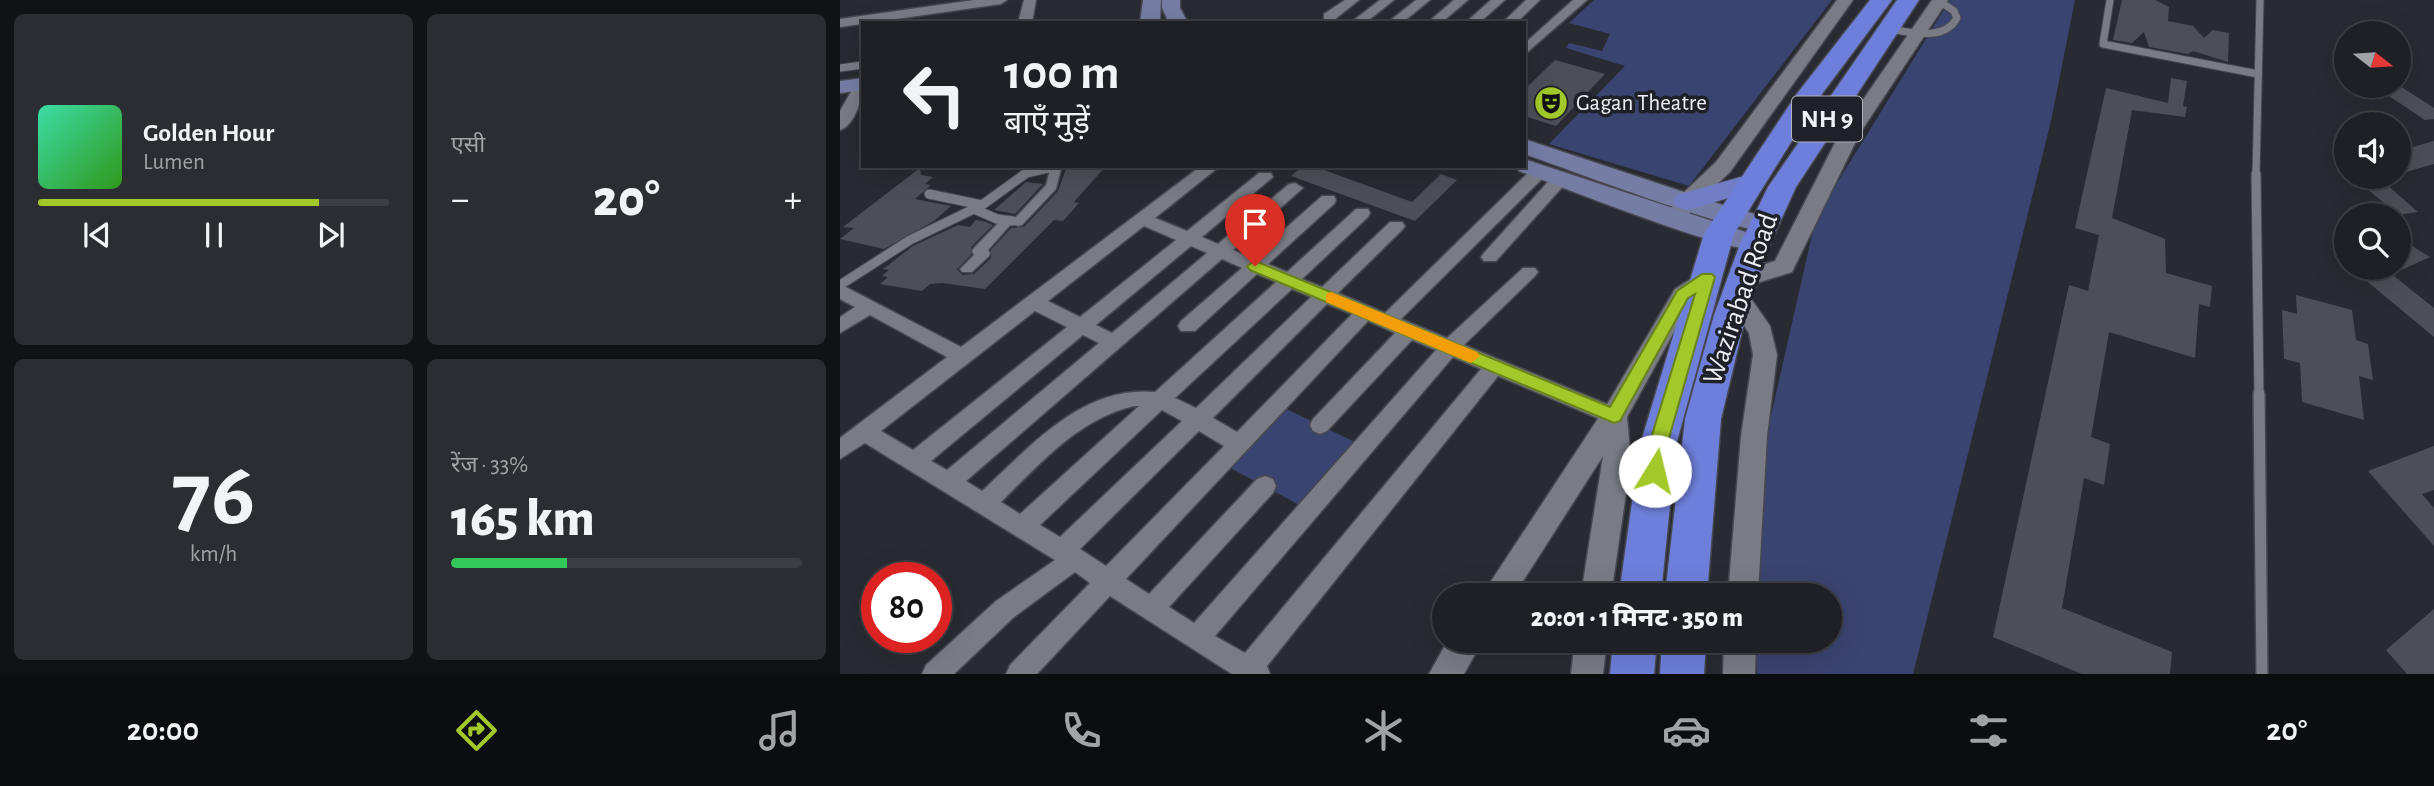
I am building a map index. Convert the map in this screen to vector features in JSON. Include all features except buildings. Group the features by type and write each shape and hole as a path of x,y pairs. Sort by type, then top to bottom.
{"highway":[{"name":"Wazirabad Road","path":"1687,583 1703,419 1740,288 1742,229 1751,183 1805,100 1881,0"},
{"name":"Wazirabad Road","path":"1641,583 1658,445 1707,277 1742,229 1782,187 1908,0"},
{"path":"1632,674 1634,653"},
{"path":"1682,674 1683,653"}],"main road":[{"path":"1150,21 1152,0"},
{"path":"1171,0 1171,8 1178,21"},
{"path":"840,76 861,77"},
{"path":"840,87 861,77"},
{"path":"1526,147 1681,209 1751,183"},
{"path":"1541,171 1681,209 1742,229"}],"street":[{"path":"840,23 1001,0"},
{"path":"1025,21 1030,0"},
{"path":"1340,21 1329,17 1353,0"},
{"path":"1359,21 1388,0"},
{"path":"1396,21 1424,0"},
{"path":"1436,21 1462,0"},
{"path":"1473,21 1499,0"},
{"path":"1510,21 1534,0"},
{"path":"1526,49 1581,0"},
{"path":"1681,209 1723,167 1845,0"},
{"path":"1744,583 1754,436 1765,355 1761,332 1740,288 1784,266 1806,216 1850,133 1939,0"},
{"path":"840,125 861,79"},
{"path":"967,269 984,253 978,252 1052,186 1058,168"},
{"path":"840,450 1209,168"},
{"path":"1490,257 1541,171"},
{"path":"1388,321 1541,171"},
{"path":"914,462 1265,177"},
{"path":"948,483 1295,188"},
{"path":"1188,326 1328,200"},
{"path":"1022,527 1362,213"},
{"path":"1142,219 1614,416"},
{"path":"935,674 1005,609 1069,555 1195,420 1396,226"},
{"path":"1196,639 1450,347 1530,272"},
{"path":"1505,583 1614,416 1683,295 1707,277"},
{"path":"840,291 962,356"},
{"path":"1033,302 1114,341"},
{"path":"840,326 869,307"},
{"path":"1019,674 1366,312"},
{"path":"1321,425 1409,330"},
{"path":"864,432 1069,555 1150,610 1252,671 1495,366"},
{"path":"984,504 1092,411 1106,403 1159,400 1240,444"},
{"path":"1598,583 1617,460 1614,416"},
{"path":"1150,610 1265,486"},
{"path":"1445,674 1459,653"},
{"path":"1587,674 1589,653"},
{"path":"1739,674 1740,653"}],"lane":[{"path":"2110,0 2104,44 2258,74"},
{"path":"2260,0 2256,182 2262,674"},
{"path":"1888,29 1918,32"},
{"path":"840,68 861,77"},
{"path":"840,285 910,240 978,207 1027,172 1058,168"},
{"path":"929,194 978,207 1013,221"}],"shaded area":[{"path":"1594,0 1832,0 1689,186 1549,144 1625,66 1566,48 1569,43 1602,51 1610,34 1569,23"},
{"path":"1950,0 2075,0 2051,121 1913,674 1757,674 1756,653 1842,653 1842,583 1758,583 1766,438 1816,217"},
{"path":"1278,405 1363,446 1309,510 1221,463"}],"slow traffic":[{"path":"1331,298 1471,356"}],"place":[{"name":"Gagan Theatre","path":"1551,103"}],"route":[{"path":"1255,266 1614,416 1683,295 1690,287 1707,277 1658,445 1655,471"}]}
